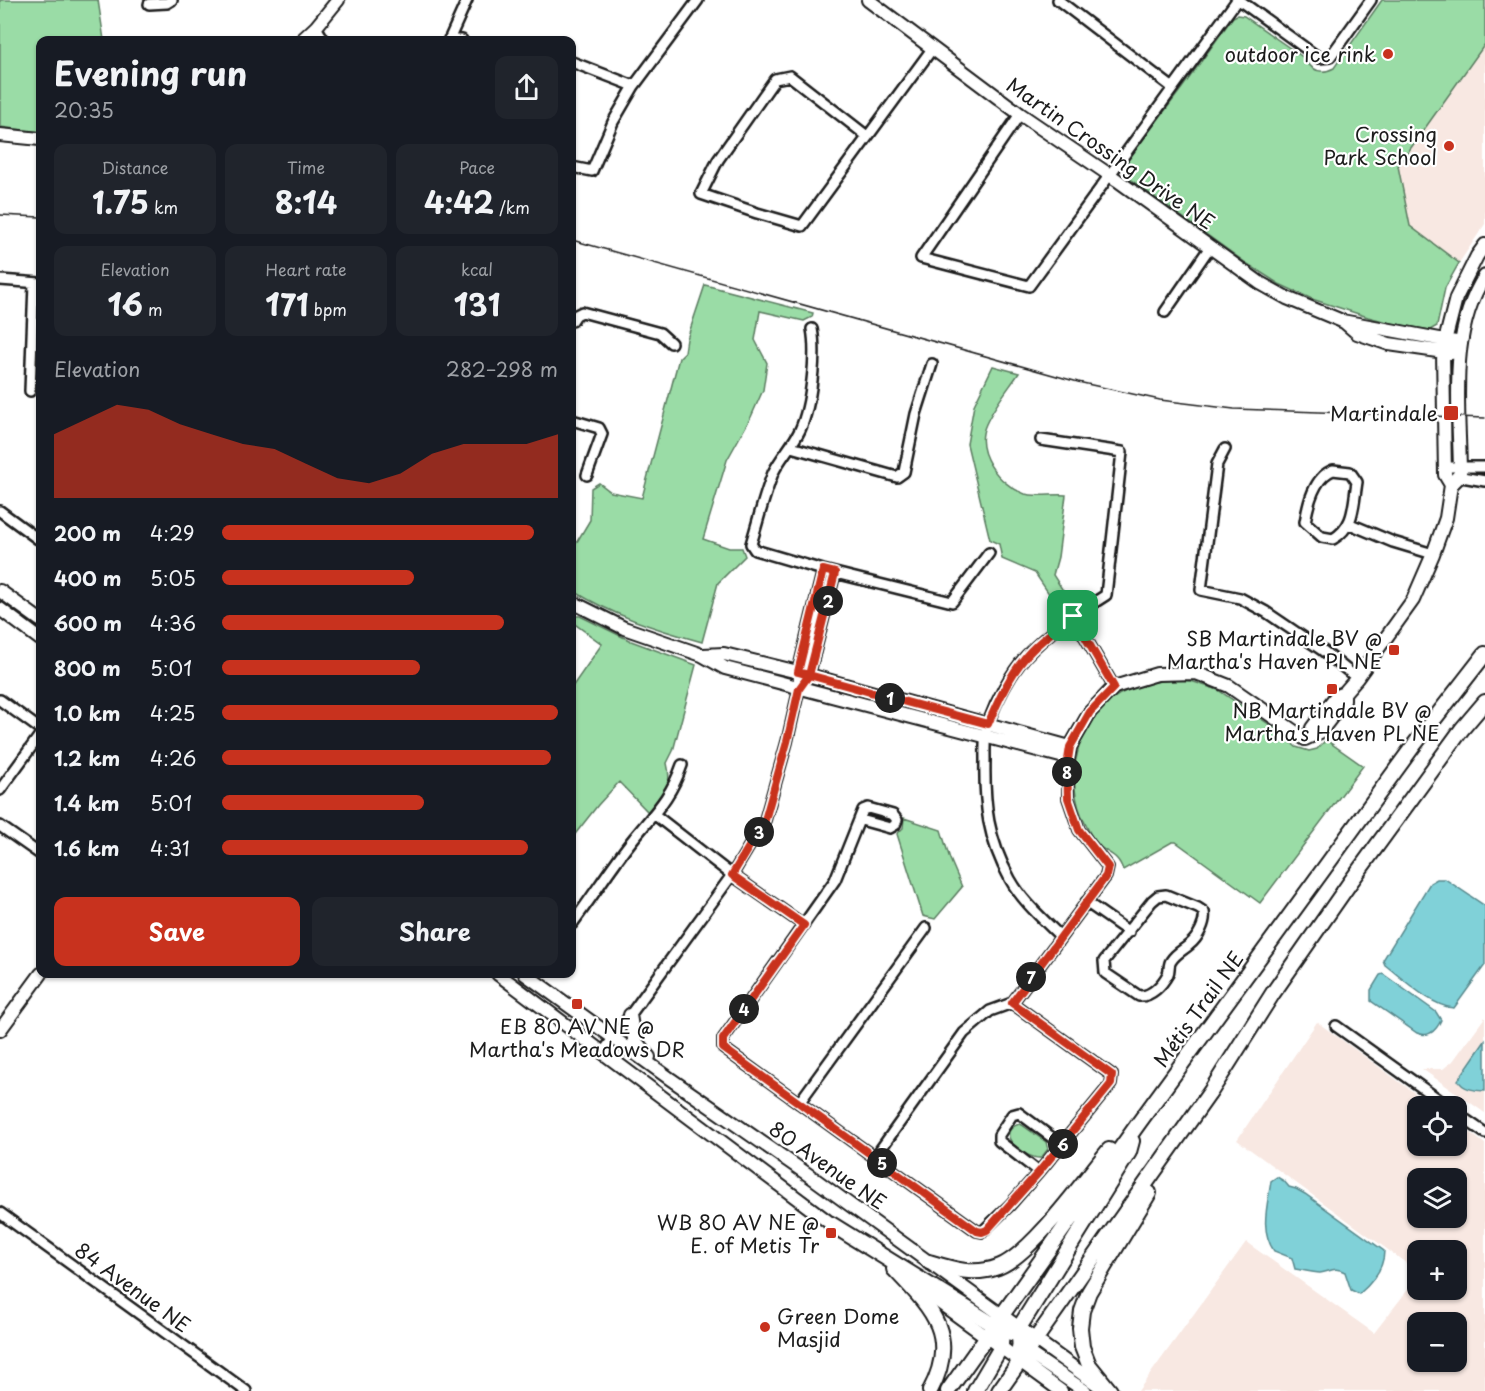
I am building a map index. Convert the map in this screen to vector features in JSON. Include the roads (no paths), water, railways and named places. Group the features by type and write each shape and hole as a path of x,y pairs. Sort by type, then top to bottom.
{"main road":[{"name":"Métis Trail NE","path":"948,1391 998,1333 1138,1124 1414,745 1485,654"},
{"path":"1110,1391 1089,1365 1082,1347 1080,1328 1082,1311 1089,1292 1273,993 1348,884 1462,729 1485,702"},
{"path":"831,1224 998,1333 1021,1345 1036,1339 1211,1091"},
{"path":"929,1262 955,1270 972,1272 1000,1267 1018,1255 1042,1231 1114,1143 1138,1124"},
{"path":"999,1391 1021,1345 1129,1152 1138,1124"},
{"path":"894,1269 928,1304 937,1321 942,1341 941,1363 936,1381 930,1391"},
{"path":"975,1391 998,1333"}],"street":[{"path":"149,4 167,3 172,0"},
{"path":"307,36 338,0"},
{"path":"451,36 467,0"},
{"path":"576,168 592,171 613,122 634,86 698,0"},
{"name":"Martin Crossing Drive NE","path":"868,0 1020,114 1260,283 1287,298 1342,321 1460,348"},
{"path":"1058,0 1173,88"},
{"path":"1020,114 921,258 1029,286 1238,0 1319,58 1330,57 1371,0"},
{"path":"316,27 322,36"},
{"path":"867,136 790,76 775,79 718,160 701,194 802,226 933,49"},
{"path":"576,64 634,86"},
{"path":"0,135 36,139"},
{"path":"1452,474 1444,346 1456,298 1485,245"},
{"path":"1165,312 1210,247"},
{"path":"874,1157 964,1033 990,1011 1012,1003 1106,876 1108,867 1079,830 1068,798 1069,753 1090,712 1114,687 1157,674 1196,673 1229,686 1305,739 1320,732 1344,702 1344,693 1413,600 1446,518 1452,474 1460,348 1472,303 1485,276"},
{"path":"0,280 36,283"},
{"path":"30,391 36,298"},
{"path":"576,315 582,312 660,333 671,343"},
{"path":"812,329 815,345 807,408 801,429 774,472 751,544 755,550 823,570 952,602 989,553"},
{"path":"791,447 897,477 904,472 916,414 932,364"},
{"path":"576,421 599,428 602,434 587,475"},
{"path":"1041,440 1122,452 1106,595 1073,616 1024,657 1005,687 986,730 984,792 994,848 1011,881 1032,909 1061,937"},
{"path":"1225,449 1217,464 1201,590 1240,598 1266,612 1322,650 1357,678"},
{"path":"1452,474 1485,467"},
{"path":"1333,470 1350,472 1357,482 1350,524 1333,539 1322,537 1305,522 1316,485 1324,473 1333,470"},
{"path":"1452,474 1485,481"},
{"path":"0,511 36,538"},
{"path":"1350,524 1393,542 1433,554"},
{"path":"803,674 823,570"},
{"path":"604,1051 732,875 765,820 803,674 835,573"},
{"path":"0,591 36,617"},
{"path":"576,604 624,628 702,655 725,668 799,689 986,730"},
{"path":"0,609 36,636"},
{"path":"1073,616 1114,687"},
{"path":"702,655 724,654 803,674 1069,753"},
{"path":"0,700 36,726"},
{"path":"0,790 36,740"},
{"path":"576,918 635,836 655,815 676,782 682,765"},
{"path":"655,815 732,875 804,925"},
{"path":"861,820 835,880 723,1039 723,1048 977,1231 982,1232 994,1222 1039,1172 1111,1084 1112,1075 1012,1003"},
{"path":"0,826 36,851"},
{"path":"1166,895 1204,912 1204,924 1189,945 1179,950 1168,963 1169,973 1152,994 1146,997 1139,996 1105,973 1103,967 1104,961 1129,932 1158,896 1166,895"},
{"path":"1086,902 1129,932"},
{"path":"799,1103 926,928"},
{"path":"0,1030 38,978"},
{"name":"80 Avenue NE","path":"504,978 894,1269 1021,1345 1061,1391"},
{"name":"80 Avenue NE","path":"530,978 929,1262 998,1333"},
{"path":"630,1015 634,1039 669,1078"},
{"path":"1336,1026 1434,1096"},
{"path":"1039,1172 999,1141 999,1135 1012,1115 1019,1113 1062,1145"},
{"path":"1467,1121 1485,1133"},
{"name":"84 Avenue NE","path":"0,1213 246,1391"},
{"path":"1036,1339 1106,1391"},
{"path":"1021,1345 1085,1391"}],"water":[{"path":"1437,879 1445,879 1485,906 1485,965 1454,1008 1436,1003 1427,997 1385,965 1383,960 1430,883"},
{"path":"1383,974 1436,1012 1441,1020 1434,1030 1425,1035 1417,1033 1371,1001 1371,990"},
{"path":"1485,1041 1485,1091 1478,1091 1463,1086 1458,1080"},
{"path":"1277,1177 1289,1187 1305,1194 1384,1251 1382,1263 1376,1275 1359,1294 1351,1290 1345,1272 1335,1269 1317,1273 1295,1269 1292,1258 1274,1251 1269,1243 1266,1216 1271,1181"}],"tram line":[{"path":"0,215 36,217"},
{"path":"576,241 1078,382 1160,400 1234,409 1485,418"}],"place":[{"name":"outdoor ice rink","path":"1388,54"},
{"name":"Crossing Park School","path":"1449,146"},
{"name":"Martindale","path":"1451,413"},
{"name":"SB Martindale BV @ Martha's Haven PL NE","path":"1394,650"},
{"name":"NB Martindale BV @ Martha's Haven PL NE","path":"1332,689"},
{"name":"EB 80 AV NE @ Martha's Meadows DR","path":"577,1004"},
{"name":"WB 80 AV NE @ E. of Metis Tr","path":"831,1233"},
{"name":"Green Dome Masjid","path":"765,1327"}]}
